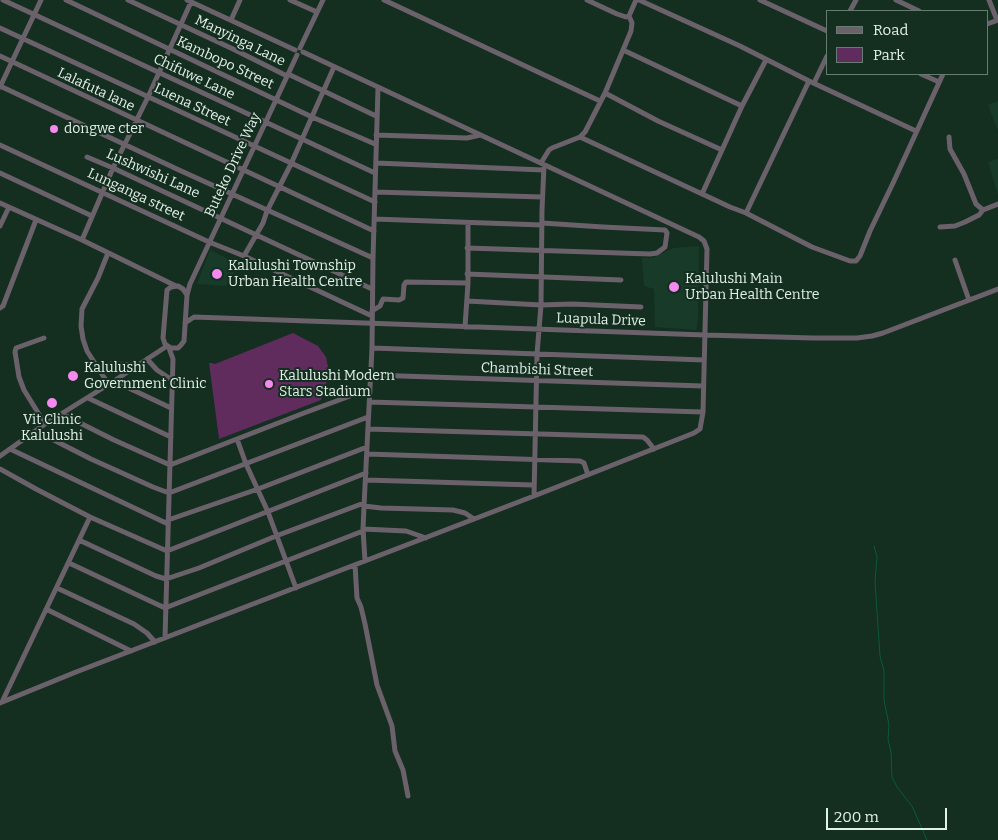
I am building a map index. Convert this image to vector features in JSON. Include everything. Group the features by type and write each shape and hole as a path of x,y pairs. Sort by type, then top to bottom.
{"street":[{"name":"Chifuwe Lane","path":"3,0 375,174"},
{"path":"41,0 0,86 232,195 372,258"},
{"name":"Kambopo Street","path":"66,0 312,117 375,144"},
{"name":"Manyinga Lane","path":"128,0 376,116"},
{"path":"231,20 240,0"},
{"path":"290,0 317,12"},
{"name":"Buteko Drive Way","path":"186,295 323,0"},
{"path":"384,0 600,102"},
{"path":"586,0 617,14 629,16"},
{"path":"534,496 537,354 541,305 543,166 549,150 580,137 585,132 605,94 623,50 632,27 629,16 638,0 740,46 811,82 916,131"},
{"path":"760,0 826,31"},
{"path":"896,0 917,10"},
{"path":"989,0 998,20"},
{"path":"1,703 131,651 474,520 700,429 707,249 704,241 699,237 189,1 181,25 113,168 82,240"},
{"name":"Luena Street","path":"0,28 375,202"},
{"path":"623,50 742,106"},
{"name":"Lalafuta lane","path":"0,56 374,231"},
{"path":"746,213 811,82 826,58"},
{"path":"702,194 742,106 766,60"},
{"path":"244,256 280,188 334,67"},
{"path":"923,75 939,82"},
{"path":"580,137 730,208 746,213 806,245 850,261 856,261 860,256 942,75"},
{"path":"365,562 363,530 372,348 372,258 378,88"},
{"path":"605,94 722,150"},
{"path":"376,135 467,138 480,135"},
{"path":"949,137 952,154 964,174 976,204 983,210"},
{"name":"Lunganga street","path":"0,145 209,242 372,313"},
{"name":"Lushwishi Lane","path":"87,157 372,289"},
{"path":"376,163 543,166"},
{"path":"0,174 92,216"},
{"path":"375,192 542,197"},
{"path":"0,203 108,252 179,287 186,295 184,341 173,359"},
{"path":"940,227 955,226 979,216 983,210 998,204"},
{"path":"0,226 9,207"},
{"path":"374,219 542,224 666,231 669,231 673,225"},
{"path":"0,308 3,306 36,220"},
{"path":"465,327 468,283 468,222"},
{"path":"467,248 654,254 665,247 666,231"},
{"path":"108,252 81,315 83,339 87,351 102,374 112,383 172,408"},
{"path":"956,260 969,300"},
{"path":"468,274 621,280"},
{"path":"162,278 168,290 164,342 173,359 165,638"},
{"path":"372,313 380,306 383,299 399,300 403,298 406,282 468,283"},
{"path":"168,290 171,287 185,287 190,284"},
{"name":"Luapula Drive","path":"194,317 842,339 872,336 998,289"},
{"path":"467,301 641,307"},
{"path":"185,323 194,317 186,309"},
{"path":"44,338 16,348 14,352 19,377 24,390 45,424"},
{"path":"0,456 45,424 112,383 146,359 168,347 174,349 180,347"},
{"path":"372,348 704,360"},
{"path":"146,359 157,370 172,380"},
{"path":"102,374 111,364 138,365"},
{"name":"Chambishi Street","path":"371,375 703,386"},
{"path":"62,414 170,465 370,389"},
{"path":"88,398 171,437"},
{"path":"370,402 702,412"},
{"path":"36,431 100,463 169,493 368,417"},
{"path":"368,429 643,437 654,449"},
{"path":"237,439 268,512 296,588"},
{"path":"10,449 168,522 367,447"},
{"path":"366,454 583,462 588,475"},
{"path":"0,469 90,517 167,551 366,473"},
{"path":"366,480 534,485"},
{"path":"79,540 166,579 199,568 276,536 364,505 381,508 453,510 466,513 474,520"},
{"path":"1,703 58,588 90,517"},
{"path":"69,563 165,608 363,530 406,531 426,538"},
{"path":"355,565 357,598 365,624 377,685 392,726 395,751 403,770 408,796"},
{"path":"58,588 134,624 147,633 155,642"},
{"path":"46,609 131,651"}],"shaded area":[{"path":"998,101 998,131 988,105"},
{"path":"998,159 998,195 988,162"},
{"name":"Kalulushi Main Urban Health Centre","path":"699,246 698,321 696,330 655,327 654,289 644,286 642,258 653,258 673,248"},
{"name":"Kalulushi Township Urban Health Centre","path":"210,250 239,264 226,286 197,284"}],"green space":[{"name":"Kalulushi Modern Stars Stadium","path":"293,333 318,346 326,357 328,377 321,400 219,439 209,363 215,364"}],"waterway":[{"path":"874,546 877,557 875,582 880,656 884,671 884,700 889,725 888,739 891,752 892,777 897,787 912,806 927,840"}],"place":[{"name":"dongwe cter","path":"54,129"},
{"name":"Kalulushi Township Urban Health Centre","path":"217,274"},
{"name":"Kalulushi Main Urban Health Centre","path":"674,287"},
{"name":"Kalulushi Government Clinic","path":"73,376"},
{"name":"Kalulushi Modern Stars Stadium","path":"269,384"},
{"name":"Vit Clinic Kalulushi","path":"52,403"}]}
